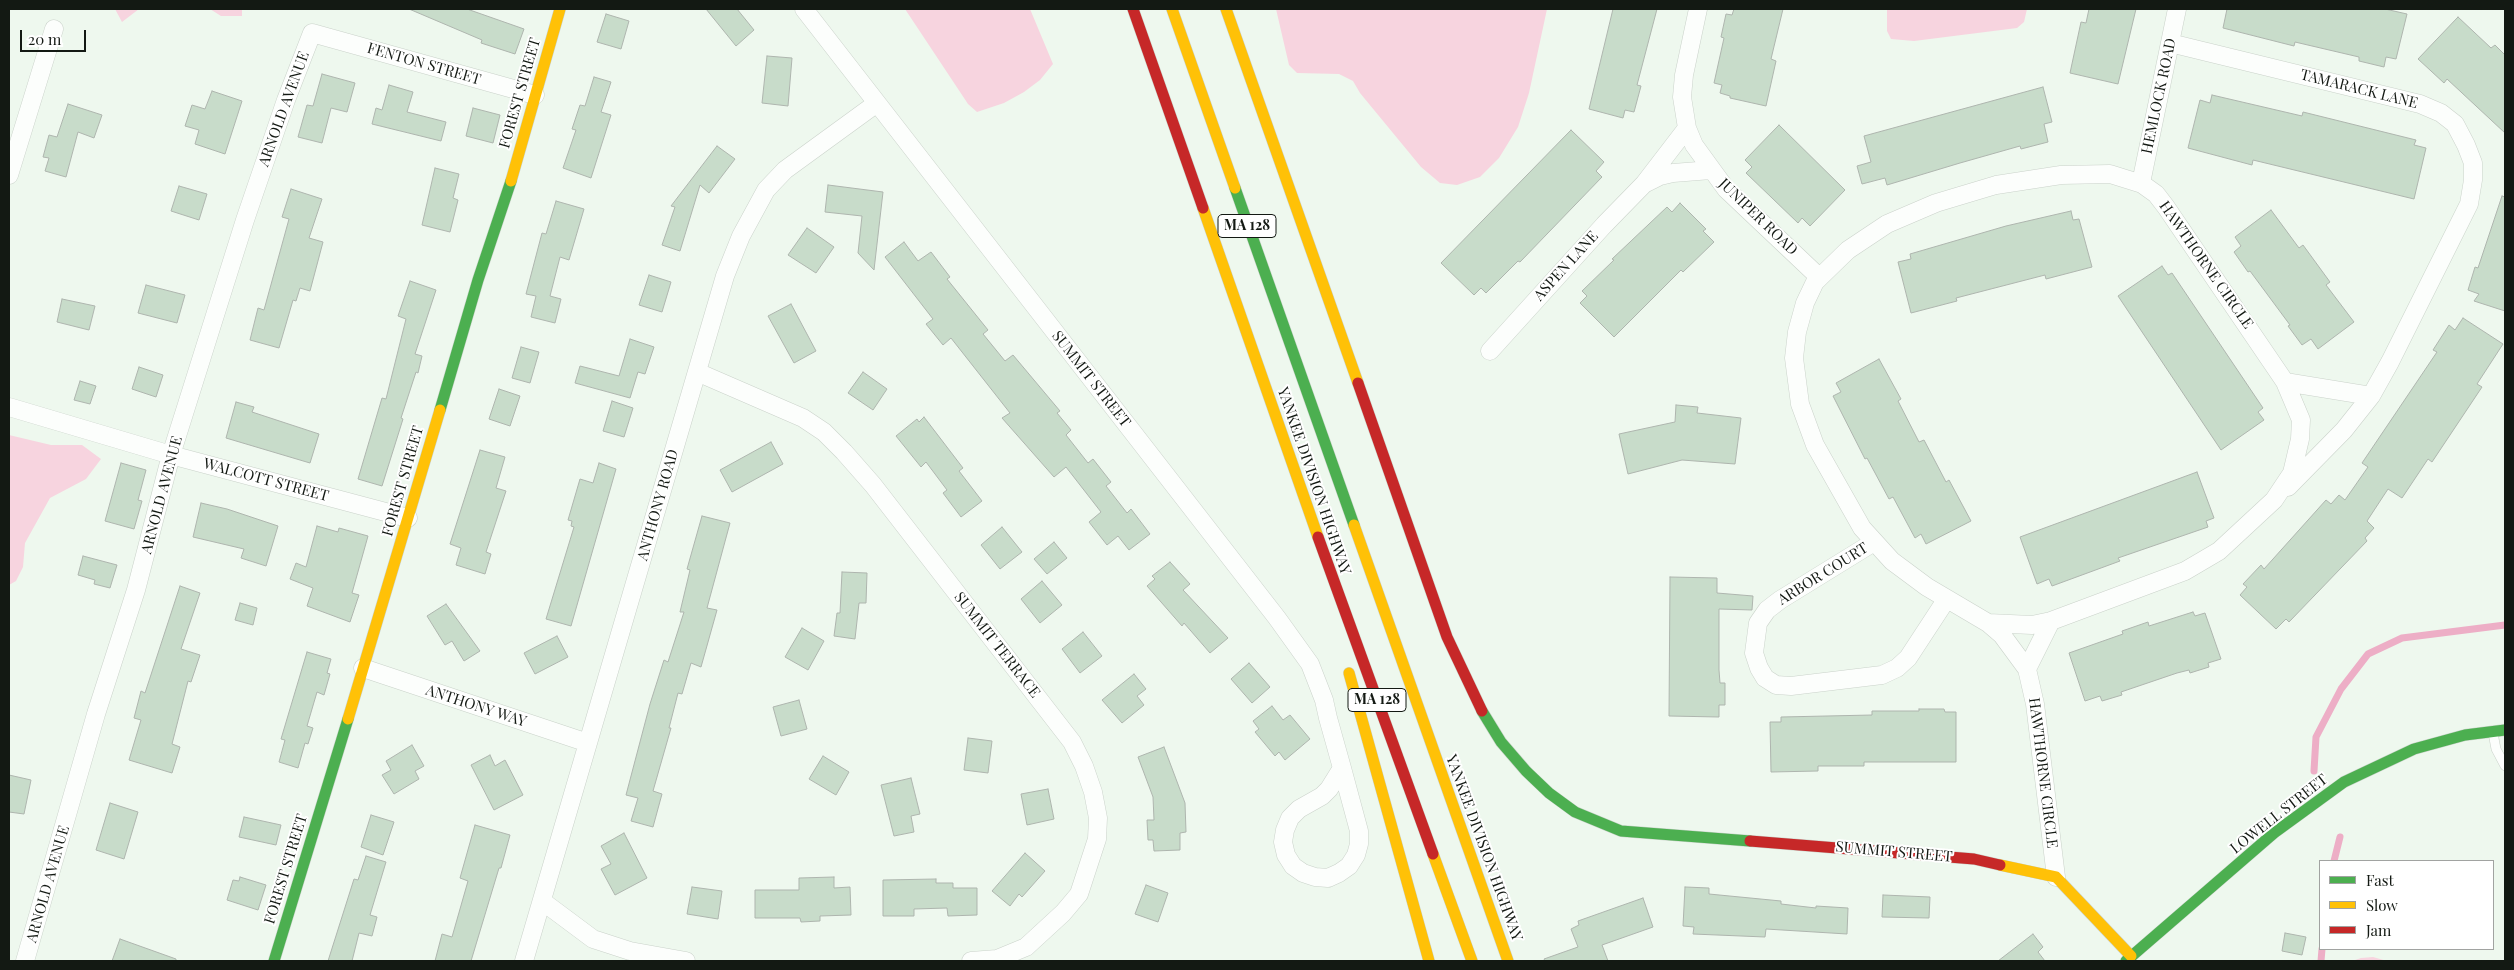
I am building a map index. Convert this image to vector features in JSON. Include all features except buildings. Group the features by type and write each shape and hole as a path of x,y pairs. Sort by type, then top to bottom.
{"main road":[{"name":"FOREST STREET","path":"274,961 478,280 501,215 560,9"},
{"path":"1126,9 1167,105"},
{"name":"YANKEE DIVISION HIGHWAY","path":"1133,9 1283,438 1472,961"},
{"name":"YANKEE DIVISION HIGHWAY","path":"1172,9 1508,961"},
{"name":"SUMMIT STREET","path":"1226,9 1459,666 1486,718 1501,742 1526,771 1549,794 1575,812 1621,831 1810,844 1974,859 2056,878 2080,900 2128,959"},
{"path":"1283,438 1330,604"},
{"path":"1346,662 1429,961"},
{"name":"LOWELL STREET","path":"2128,959 2274,833 2344,782 2414,749 2493,730 2505,730"}],"street":[{"name":"SUMMIT STREET","path":"804,9 1302,650 1322,694 1342,768 1359,831 1359,844 1352,861 1339,873 1328,878 1315,878 1303,874 1290,860 1283,842 1285,830 1290,818 1299,809 1322,796 1329,789 1342,768"},
{"name":"JUNIPER ROAD","path":"1698,9 1684,75 1682,97 1687,128 1694,145 1726,189 1819,277"},
{"name":"HEMLOCK ROAD","path":"2140,183 2177,9"},
{"path":"9,175 54,29"},
{"name":"FENTON STREET","path":"312,33 535,95"},
{"name":"ARNOLD AVENUE","path":"26,961 96,714 136,590 171,455 248,211 286,100 312,33"},
{"name":"TAMARACK LANE","path":"2170,43 2398,97 2441,113 2455,124 2473,163 2473,180 2469,204 2406,334 2370,396 2344,430 2274,500"},
{"name":"ANTHONY ROAD","path":"524,961 725,276 754,210 766,190 809,151 877,103"},
{"name":"ASPEN LANE","path":"1490,351 1615,213 1644,184 1687,128"},
{"name":"ASPEN LANE","path":"1644,184 1660,176 1673,173 1711,170"},
{"name":"HAWTHORNE CIRCLE","path":"1988,623 2022,625 2051,621 2185,572 2204,562 2237,536 2274,500 2292,473 2300,439 2301,420 2286,382 2166,207 2156,194 2140,183 2110,174 2061,175 2031,178 1936,202 1880,228 1848,250 1819,277 1805,303 1797,332 1794,358 1800,404 1816,445 1837,486 1862,528 1892,561 1946,600 1988,623 2010,643 2027,669 2035,704 2056,878"},
{"name":"SUMMIT TERRACE","path":"697,372 803,418 824,432 844,452 879,493 1072,742 1084,766 1095,801 1098,818 1097,839 1079,894 1063,913 1026,946 996,960 971,961"},
{"path":"2286,382 2370,396"},
{"name":"WALCOTT STREET","path":"9,407 171,455 408,518"},
{"name":"ARBOR COURT","path":"1874,542 1767,610 1758,624 1754,653 1758,668 1765,678 1776,685 1791,686 1882,675 1897,668 1908,658 1946,600"},
{"path":"2027,669 2051,621"},
{"name":"ANTHONY WAY","path":"363,668 588,742"},
{"path":"542,902 593,939 630,950 686,961"}],"lane":[{"path":"2493,730 2496,749 2505,766"}],"shaded area":[{"path":"115,9 139,9 122,22"},
{"path":"210,9 242,9 242,16 221,16"},
{"path":"905,9 1030,9 1053,64 1040,80 1024,92 1004,103 977,112 968,104"},
{"path":"1276,9 1547,9 1529,93 1518,127 1499,158 1480,177 1457,185 1440,183 1421,167 1360,93 1353,81 1339,74 1297,73 1289,65"},
{"path":"1887,9 2027,9 2024,22 2017,28 1914,41 1891,39 1887,31"},
{"path":"9,435 51,445 82,445 101,459 86,479 50,498 25,543 23,567 16,581 9,585"},
{"path":"2373,957 2387,961 2352,961 2361,958"}],"waterway":[{"path":"2314,771 2316,737 2341,689 2368,654 2402,638 2505,625"},
{"path":"2334,860 2340,837"},
{"path":"2321,961 2322,950"}],"traffic: fast":[{"path":"440,410 478,280 511,181"},
{"path":"1235,188 1354,525"},
{"path":"1482,711 1501,742 1526,771 1549,793 1575,812 1621,831 1750,841"},
{"path":"274,961 348,719"},
{"path":"2126,961 2274,833 2344,782 2414,749 2465,735 2505,730"}],"traffic: slow":[{"path":"511,181 560,9"},
{"path":"1172,9 1235,188"},
{"path":"1226,9 1358,383"},
{"path":"1203,208 1318,537"},
{"path":"348,719 440,410"},
{"path":"1354,525 1508,961"},
{"path":"1349,673 1429,961"},
{"path":"1433,854 1472,961"},
{"path":"2000,865 2056,877 2131,956"}],"traffic: jam":[{"path":"1133,9 1203,208"},
{"path":"1358,383 1447,637 1482,711"},
{"path":"1318,537 1433,854"},
{"path":"1750,841 1974,859 2000,865"}]}
